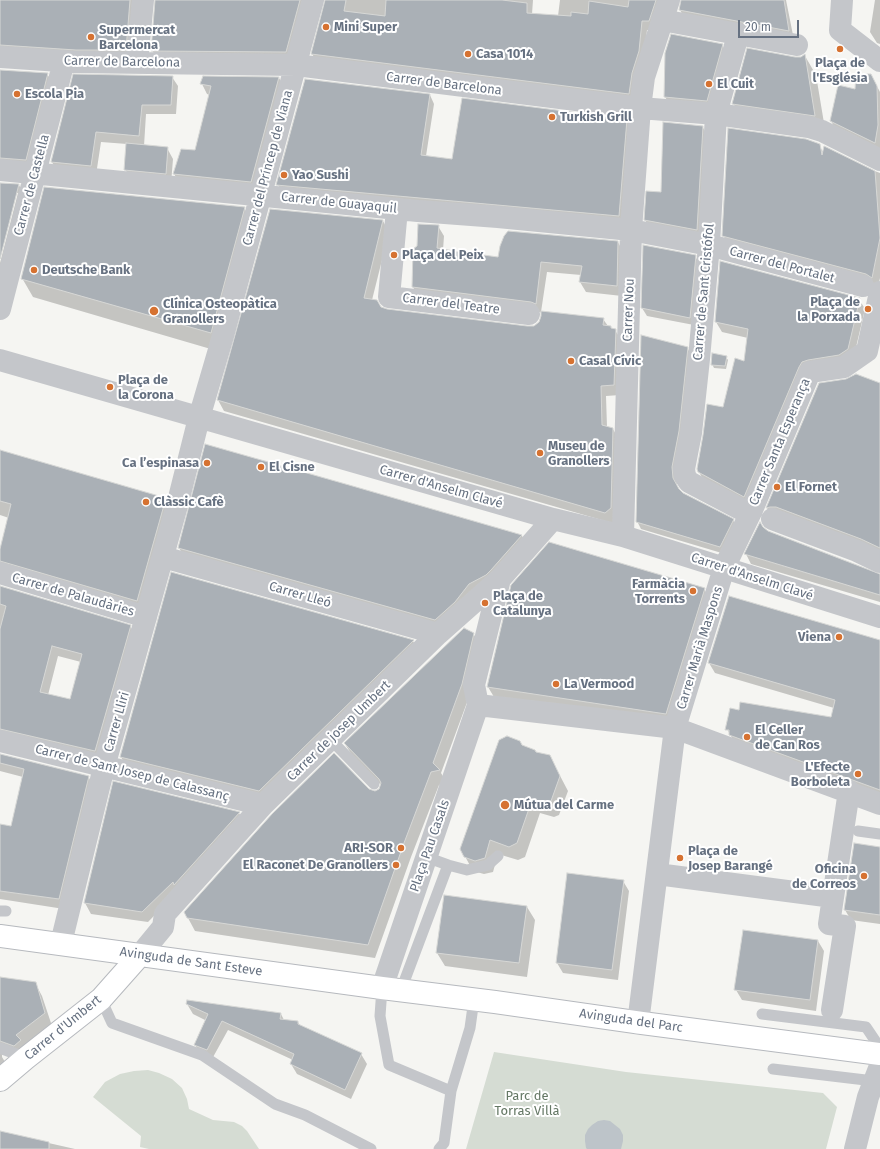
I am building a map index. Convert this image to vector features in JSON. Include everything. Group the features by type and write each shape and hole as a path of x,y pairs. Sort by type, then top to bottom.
{"street":[{"path":"137,63 143,0"},
{"name":"Carrer del Príncep de Viana","path":"199,418 223,336 313,0"},
{"name":"Carrer Nou","path":"623,536 631,230 640,108 644,76 669,0"},
{"path":"842,0 840,30 879,59"},
{"path":"662,20 797,45"},
{"name":"Carrer de Sant Cristófol","path":"738,35 716,114 709,245 699,359 691,433 684,469 685,476 689,482 701,489 758,514 857,551 880,562"},
{"name":"Carrer de Barcelona","path":"0,57 137,63 296,65 640,108 716,114 809,127 822,126 880,160"},
{"name":"Carrer de Castella","path":"0,309 64,61"},
{"name":"Carrer de Guayaquil","path":"0,170 397,209 631,230"},
{"name":"Carrer del Teatre","path":"397,209 389,297 529,314"},
{"name":"Carrer del Portalet","path":"631,230 709,245 871,289"},
{"path":"871,289 874,353"},
{"name":"Carrer Santa Esperança","path":"724,568 758,514 810,372 844,367 874,353"},
{"name":"Carrer d'Anselm Clavé","path":"0,360 553,519 623,536 880,617"},
{"name":"Carrer Lliri","path":"61,943 104,766 163,557 199,418"},
{"name":"Carrer de josep Umbert","path":"140,955 163,927 165,914 263,805 438,634 500,579 553,519"},
{"name":"Carrer Lleó","path":"163,557 438,634"},
{"name":"Carrer Marià Maspons","path":"676,728 724,568"},
{"name":"Carrer de Palaudàries","path":"0,574 146,617"},
{"path":"500,579 491,615 476,695 676,728 849,791 880,804"},
{"path":"473,603 491,615"},
{"name":"Plaça Pau Casals","path":"392,989 426,857 476,695"},
{"path":"638,1023 676,728"},
{"name":"Carrer de Sant Josep de Calassanç","path":"0,740 263,805"},
{"path":"832,1010 845,926 829,924 849,791"},
{"path":"658,874 833,897"},
{"name":"Avinguda de Sant Esteve","path":"0,936 61,943 392,989"},
{"name":"Carrer d'Umbert","path":"0,1080 101,999 140,955"},
{"name":"Avinguda del Parc","path":"392,989 474,999 638,1023 880,1054"},
{"path":"855,1149 877,1074"}],"lane":[{"path":"330,739 374,784"},
{"path":"858,831 880,834"},
{"path":"426,857 467,870 488,865 498,856"},
{"path":"448,865 380,1016 389,1065 451,1091"},
{"path":"101,999 112,1023 202,1055 275,1104 305,1114 371,1149"},
{"path":"439,1149 444,1143 451,1091 470,1028 474,999"},
{"path":"762,1014 866,1028 880,1048"},
{"path":"0,1048 26,1058"},
{"path":"774,1069 877,1074"}],"green space":[{"name":"Parc de Torras Villà","path":"494,1052 626,1072 823,1093 837,1107 826,1149 466,1149"},
{"path":"148,1070 172,1079 182,1088 187,1099 189,1109 213,1120 234,1122 242,1126 259,1149 149,1149 140,1147 141,1136 93,1097 105,1082 120,1074"}],"shaded area":[{"path":"598,1121 610,1121 620,1129 623,1135 621,1149 587,1149 585,1135 588,1129"}],"building":[{"path":"0,0 130,0 126,50 76,50 0,45"},
{"path":"155,0 300,0 286,52 151,51"},
{"path":"325,0 346,0 344,11 385,16 386,0 502,0 527,3 527,13 571,16 571,12 588,14 589,1 628,7 629,0 656,0 649,21 642,21 639,51 632,73 629,94 311,54"},
{"path":"681,0 784,0 789,31 679,10"},
{"path":"671,34 723,44 707,101 664,97 665,53"},
{"path":"747,48 795,57 801,57 805,54 815,116 732,104"},
{"path":"0,70 48,73 26,160 0,158"},
{"path":"73,74 173,76 171,105 142,105 139,136 96,132 91,166 51,162"},
{"path":"856,74 871,74 877,86 878,125 875,143 830,121 838,85 855,89"},
{"path":"203,76 279,77 251,182 173,174 181,149 195,150 211,86 200,84"},
{"path":"305,79 430,94 421,155 452,159 462,98 627,119 619,216 276,185"},
{"path":"663,122 703,126 697,230 644,220 646,191 661,192"},
{"path":"728,128 806,139 820,144 822,155 824,146 875,171 880,238 872,278 866,274 722,236"},
{"path":"126,143 168,147 166,174 124,170"},
{"path":"0,183 19,184 0,259"},
{"path":"44,187 245,207 211,333 21,279"},
{"path":"270,209 383,220 364,298 377,300 381,307 387,309 527,326 534,326 539,322 541,311 604,318 603,325 611,326 611,328 616,329 614,385 601,386 602,425 613,428 611,508 605,513 217,400"},
{"path":"418,224 439,225 437,248 498,257 500,246 508,231 618,241 617,286 579,282 582,266 541,262 536,304 531,302 412,287 413,249 417,246"},
{"path":"643,245 696,255 690,318 641,308"},
{"path":"720,261 860,298 848,349 839,355 802,362 799,367 744,497 698,472 697,469 707,404 723,407 735,358 744,361 748,329 715,322"},
{"path":"641,335 688,347 679,431 672,467 673,478 683,493 734,519 720,547 636,522"},
{"path":"712,353 727,356 725,366 711,365"},
{"path":"856,374 880,383 880,548 861,539 776,507 766,508 819,383 846,379"},
{"path":"205,444 522,535 486,575 469,584 455,602 435,620 178,548"},
{"path":"0,450 166,498 137,601 0,561 0,549 11,504 0,501"},
{"path":"760,522 768,531 880,574 880,595 744,554"},
{"path":"549,542 705,588 666,714 487,687 511,585"},
{"path":"171,572 414,640 259,791 120,757"},
{"path":"0,586 131,625 95,751 0,729 0,629 6,606 0,604","holes":["52,646 82,654 70,699 40,692"]},
{"path":"729,596 880,640 880,790 729,735 729,730 725,730 730,708 739,710 740,702 831,717 835,700 708,663"},
{"path":"464,628 474,633 462,684 433,763 440,770 431,772 368,945 187,918 184,912 272,814 334,753 369,789 375,791 379,789 381,783 379,779 344,743"},
{"path":"507,736 520,741 522,745 535,750 536,752 550,755 560,776 551,801 545,803 532,800 517,843 509,847 490,840 485,858 475,861 464,857 460,849 499,740"},
{"path":"0,754 89,776 59,899 0,891 0,824 11,826 24,769 0,763"},
{"path":"113,781 240,812 174,885 173,882 142,912 84,903"},
{"name":"Oficina de Correos","path":"854,843 880,847 880,915 844,910"},
{"path":"567,873 624,880 612,970 556,963"},
{"path":"444,895 527,906 519,963 436,953"},
{"path":"743,930 818,940 810,1000 734,990"},
{"path":"0,977 36,982 45,1013 16,1035 21,1040 14,1046 0,1041"},
{"path":"187,1000 281,1013 280,1019 298,1021 298,1024 362,1053 345,1090 290,1064 294,1054 222,1021 207,1050 194,1045 208,1014 186,1004"},
{"path":"0,1131 49,1142 49,1149 0,1149"}],"place":[{"name":"Mini Super","path":"326,27"},
{"name":"Supermercat Barcelona","path":"91,37"},
{"name":"Plaça de l'Església","path":"840,49"},
{"name":"Casa 1014","path":"468,54"},
{"name":"El Cuit","path":"709,84"},
{"name":"Escola Pia","path":"17,94"},
{"name":"Turkish Grill","path":"552,117"},
{"name":"Yao Sushi","path":"284,175"},
{"name":"Plaça del Peix","path":"394,255"},
{"name":"Deutsche Bank","path":"34,270"},
{"name":"Plaça de la Porxada","path":"868,309"},
{"name":"Clínica Osteopàtica Granollers","path":"154,311"},
{"name":"Casal Cívic","path":"571,361"},
{"name":"Plaça de la Corona","path":"110,387"},
{"name":"Museu de Granollers","path":"540,453"},
{"name":"Ca l’espinasa","path":"207,463"},
{"name":"El Cisne","path":"261,467"},
{"name":"El Fornet","path":"777,487"},
{"name":"Clàssic Cafè","path":"146,502"},
{"name":"Farmàcia Torrents","path":"693,591"},
{"name":"Plaça de Catalunya","path":"485,603"},
{"name":"Viena","path":"839,637"},
{"name":"La Vermood","path":"556,684"},
{"name":"El Celler de Can Ros","path":"747,737"},
{"name":"L'Efecte Borboleta","path":"858,774"},
{"name":"Mútua del Carme","path":"505,805"},
{"name":"ARI-SOR","path":"401,848"},
{"name":"Plaça de Josep Barangé","path":"680,858"},
{"name":"El Raconet De Granollers","path":"396,865"},
{"name":"Oficina de Correos","path":"864,876"}]}
